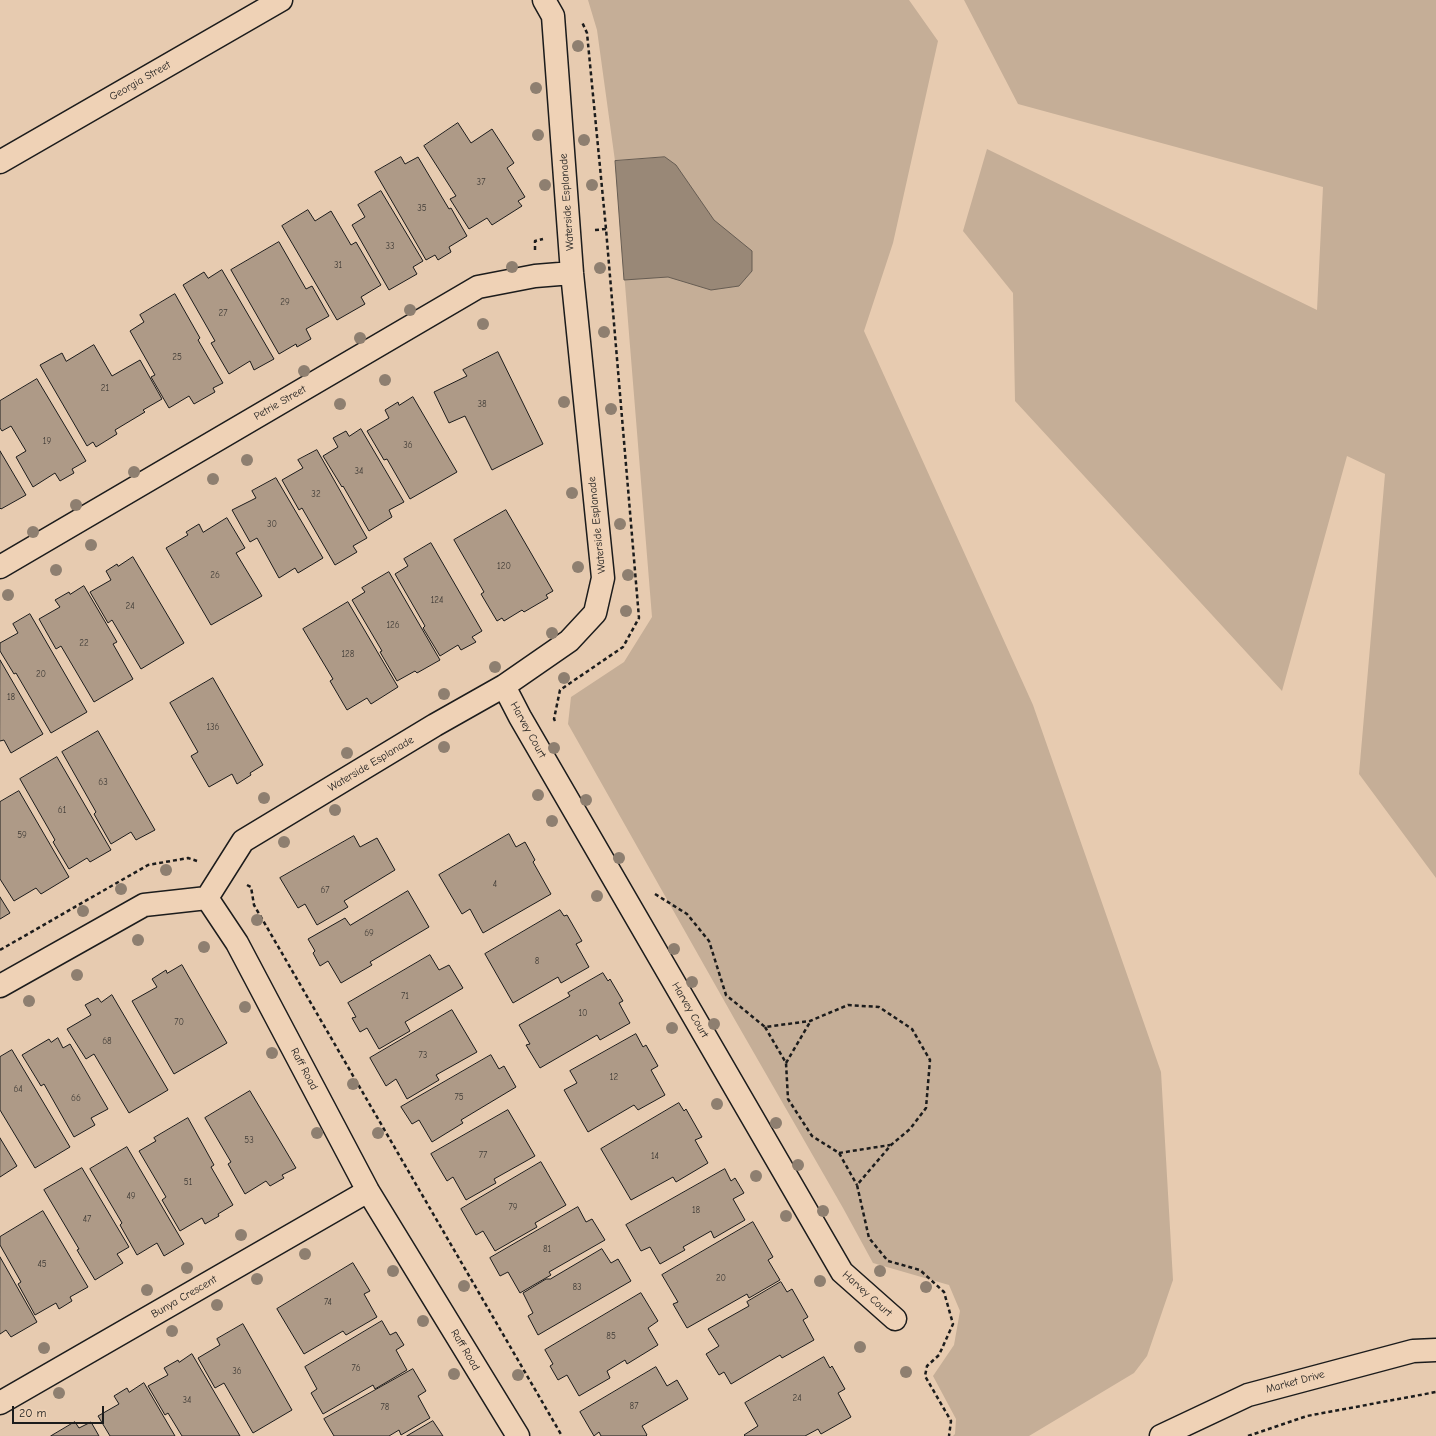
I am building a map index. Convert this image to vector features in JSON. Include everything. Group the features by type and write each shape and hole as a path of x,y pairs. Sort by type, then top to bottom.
{"street":[{"name":"Georgia Street","path":"0,162 280,0"},
{"name":"Waterside Esplanade","path":"207,898 243,841 435,725 504,686 569,641 595,613 603,578 572,273 553,16 544,0"},
{"name":"Petrie Street","path":"0,567 478,287 535,276 572,273"},
{"name":"Harvey Court","path":"504,686 520,717 842,1272 895,1319"},
{"path":"0,986 144,905 207,898"},
{"name":"Raff Road","path":"207,898 237,943 368,1191 518,1436"},
{"name":"Bunya Crescent","path":"0,1403 368,1191"},
{"name":"Market Drive","path":"1160,1436 1248,1395 1413,1351 1436,1350"}],"path":[{"path":"558,726 554,719 560,690 623,647 639,618 606,229 587,33 582,20"},
{"path":"652,892 687,914 709,941 726,995 765,1026 786,1063 788,1099 812,1136 839,1153 856,1185 869,1238 888,1261 920,1270 944,1292 953,1324 939,1355 927,1366 925,1376 951,1421 949,1436"},
{"path":"765,1026 810,1021 848,1005 879,1007 912,1028 930,1060 926,1108 910,1129 890,1145 856,1185"},
{"path":"786,1063 810,1021"},
{"path":"839,1153 890,1145"},
{"path":"1248,1436 1307,1416 1436,1392"}],"shaded area":[{"path":"588,0 909,0 938,41 893,243 864,331 1033,705 1161,1072 1173,1280 1147,1356 1134,1373 1029,1436 953,1436 955,1434 956,1419 933,1376 954,1345 960,1311 949,1285 873,1263 568,724 571,697 624,662 652,617 615,161 597,30"},
{"path":"964,0 1436,0 1436,878 1359,774 1385,474 1347,456 1282,691 1015,401 1013,293 963,231 987,149 1317,310 1323,187 1018,104"},
{"path":"665,157 676,165 714,220 752,251 752,271 739,286 711,290 668,277 624,280 615,161"}],"building":[{"path":"458,123 471,143 492,129 514,163 507,168 525,197 518,201 522,206 492,225 487,218 469,229 450,199 456,196 424,146"},
{"path":"401,157 405,164 418,157 467,236 449,247 451,252 438,260 435,255 426,260 375,172"},
{"path":"381,191 423,261 413,267 417,274 389,290 352,225 365,217 358,205"},
{"path":"308,210 315,221 331,211 351,245 356,242 381,285 361,297 365,304 337,320 282,226"},
{"path":"279,242 306,289 312,286 329,316 306,329 311,339 297,347 296,344 279,354 231,270"},
{"path":"222,270 274,359 254,370 250,361 229,374 211,343 215,341 183,285 204,272 208,278"},
{"path":"175,294 200,338 198,340 223,383 213,388 215,392 194,404 189,396 169,408 151,377 155,375 130,331 144,322 140,315"},
{"path":"94,345 112,376 140,360 162,399 143,410 145,412 115,430 117,434 96,447 93,442 87,446 40,365 62,353 66,361"},
{"path":"498,352 543,444 492,470 465,416 449,423 434,392 467,376 463,370"},
{"path":"37,379 86,461 72,469 74,473 60,481 55,473 33,487 16,457 26,451 11,426 2,431 0,428 0,401"},
{"path":"413,397 457,472 410,499 387,459 384,460 367,431 389,418 385,410 398,402 399,405"},
{"path":"361,429 404,502 389,510 392,517 369,531 343,486 342,487 323,456 338,447 333,438 346,431 349,436"},
{"path":"317,450 367,538 353,546 357,552 335,565 302,508 299,510 282,480 303,468 298,460"},
{"path":"0,451 26,495 1,509 0,508"},
{"path":"276,478 323,558 298,573 295,568 279,578 257,538 250,542 232,510 256,498 252,491"},
{"path":"506,510 553,591 546,595 548,598 524,612 522,610 504,621 502,618 497,621 481,594 484,592 454,540"},
{"path":"227,518 245,548 236,553 262,596 211,625 166,548 188,535 186,532 199,524 203,532"},
{"path":"431,543 482,631 472,637 476,642 461,650 458,645 440,656 423,628 425,626 395,574 408,566 404,559"},
{"path":"133,557 184,643 141,669 112,620 108,623 90,592 111,580 106,571"},
{"path":"389,572 440,660 417,673 415,671 397,681 380,652 382,651 352,600 365,592 362,588"},
{"path":"84,586 117,642 113,644 133,679 94,702 61,646 56,649 39,619 60,607 55,600"},
{"path":"348,602 398,687 371,704 367,698 347,710 330,681 333,679 303,629"},
{"path":"30,614 87,712 51,733 16,673 14,674 0,651 0,643 18,633 13,624"},
{"path":"0,660 43,734 11,753 4,740 0,741"},
{"path":"213,678 263,765 250,773 251,775 237,784 232,774 209,787 191,756 198,752 170,703"},
{"path":"98,731 155,830 136,840 131,832 111,844 94,814 96,812 62,752"},
{"path":"57,757 111,850 90,862 87,858 69,869 53,842 55,840 20,779"},
{"path":"19,791 69,877 41,894 36,888 14,901 0,879 0,802"},
{"path":"509,834 516,847 525,842 535,860 533,862 551,894 483,933 470,909 462,914 439,875"},
{"path":"354,836 360,847 377,838 395,870 344,901 348,907 317,925 305,904 298,908 280,878"},
{"path":"408,891 429,927 370,962 372,965 341,983 328,961 320,966 313,953 315,951 308,939 345,918 350,925"},
{"path":"0,897 10,913 0,919"},
{"path":"560,910 564,916 567,915 582,941 576,944 589,967 561,983 558,977 513,1003 485,954"},
{"path":"430,955 439,970 449,965 463,988 405,1022 410,1031 379,1049 367,1028 360,1032 352,1018 356,1017 348,1003"},
{"path":"182,965 227,1043 174,1074 132,1001 157,987 152,979 166,970 167,973"},
{"path":"603,973 608,981 610,979 623,1001 619,1003 630,1023 600,1040 597,1035 540,1068 526,1045 530,1044 519,1025 570,996 568,993"},
{"path":"112,995 168,1090 129,1113 94,1054 86,1059 67,1029 91,1015 85,1005 98,998 101,1002"},
{"path":"452,1010 477,1052 436,1075 439,1080 407,1099 396,1079 386,1086 370,1058"},
{"path":"636,1034 643,1047 646,1045 658,1066 651,1070 665,1095 638,1110 634,1105 588,1132 564,1090 577,1083 570,1071"},
{"path":"58,1038 63,1048 70,1044 108,1109 91,1118 95,1125 74,1137 44,1084 41,1086 22,1055 49,1039 51,1042"},
{"path":"12,1050 70,1147 35,1168 0,1110 0,1057"},
{"path":"491,1055 499,1069 504,1066 516,1087 461,1120 463,1123 432,1142 419,1120 412,1124 401,1107"},
{"path":"250,1091 296,1168 282,1175 284,1178 270,1186 266,1181 245,1194 228,1164 231,1162 205,1118"},
{"path":"679,1103 684,1111 686,1109 702,1137 695,1140 708,1163 676,1182 673,1177 631,1200 601,1149"},
{"path":"508,1110 535,1156 494,1179 496,1183 466,1200 453,1177 447,1181 431,1154"},
{"path":"188,1118 214,1165 211,1167 233,1205 218,1214 219,1216 205,1224 202,1218 180,1231 162,1200 166,1197 139,1151 156,1141 154,1138"},
{"path":"0,1138 17,1166 0,1177"},
{"path":"127,1147 184,1244 164,1256 157,1243 137,1255 120,1225 122,1223 90,1169"},
{"path":"541,1162 566,1205 535,1223 537,1227 495,1251 483,1231 476,1235 461,1209"},
{"path":"82,1168 129,1247 117,1254 123,1263 95,1280 77,1250 79,1249 44,1190"},
{"path":"725,1169 731,1181 735,1178 744,1193 733,1199 745,1220 714,1238 711,1231 683,1247 685,1250 660,1264 650,1247 641,1251 626,1225"},
{"path":"578,1207 586,1222 592,1219 605,1240 549,1272 551,1275 520,1293 508,1272 500,1276 490,1258"},
{"path":"43,1211 88,1287 70,1297 72,1301 59,1309 56,1303 35,1315 18,1284 21,1282 0,1245 0,1237"},
{"path":"753,1222 773,1257 768,1260 780,1280 749,1298 747,1294 687,1328 673,1304 678,1302 662,1275"},
{"path":"602,1249 611,1263 618,1259 631,1281 538,1335 528,1316 533,1313 523,1293"},
{"path":"0,1257 37,1322 11,1337 6,1330 0,1334"},
{"path":"353,1263 370,1291 364,1294 377,1317 346,1335 343,1331 304,1354 277,1309"},
{"path":"781,1282 787,1292 792,1289 808,1317 803,1320 814,1340 782,1358 780,1355 731,1384 724,1372 719,1375 706,1354 719,1346 708,1329 749,1306 747,1302"},
{"path":"641,1293 658,1321 648,1328 658,1345 627,1364 625,1360 607,1371 610,1378 579,1396 567,1375 558,1380 550,1366 553,1364 545,1350"},
{"path":"382,1321 390,1335 396,1332 404,1345 396,1350 407,1370 375,1389 373,1385 323,1414 311,1393 317,1389 305,1367"},
{"path":"243,1324 292,1410 253,1433 224,1383 215,1388 198,1358 220,1345 217,1339"},
{"path":"192,1354 240,1436 182,1436 168,1413 165,1415 148,1386 168,1375 164,1368 178,1360 179,1362"},
{"path":"824,1357 830,1368 832,1366 845,1389 838,1393 851,1417 821,1434 818,1429 805,1436 744,1435 758,1426 745,1403"},
{"path":"656,1367 667,1386 677,1380 688,1399 642,1426 647,1435 646,1436 601,1436 599,1432 594,1436 580,1412"},
{"path":"413,1369 426,1391 418,1396 430,1418 401,1435 399,1430 389,1436 334,1436 324,1419"},
{"path":"144,1383 175,1436 110,1436 98,1416 119,1404 114,1396 127,1388 129,1392"},
{"path":"433,1421 443,1436 407,1436"},
{"path":"75,1422 79,1428 91,1422 99,1436 51,1436"}]}
